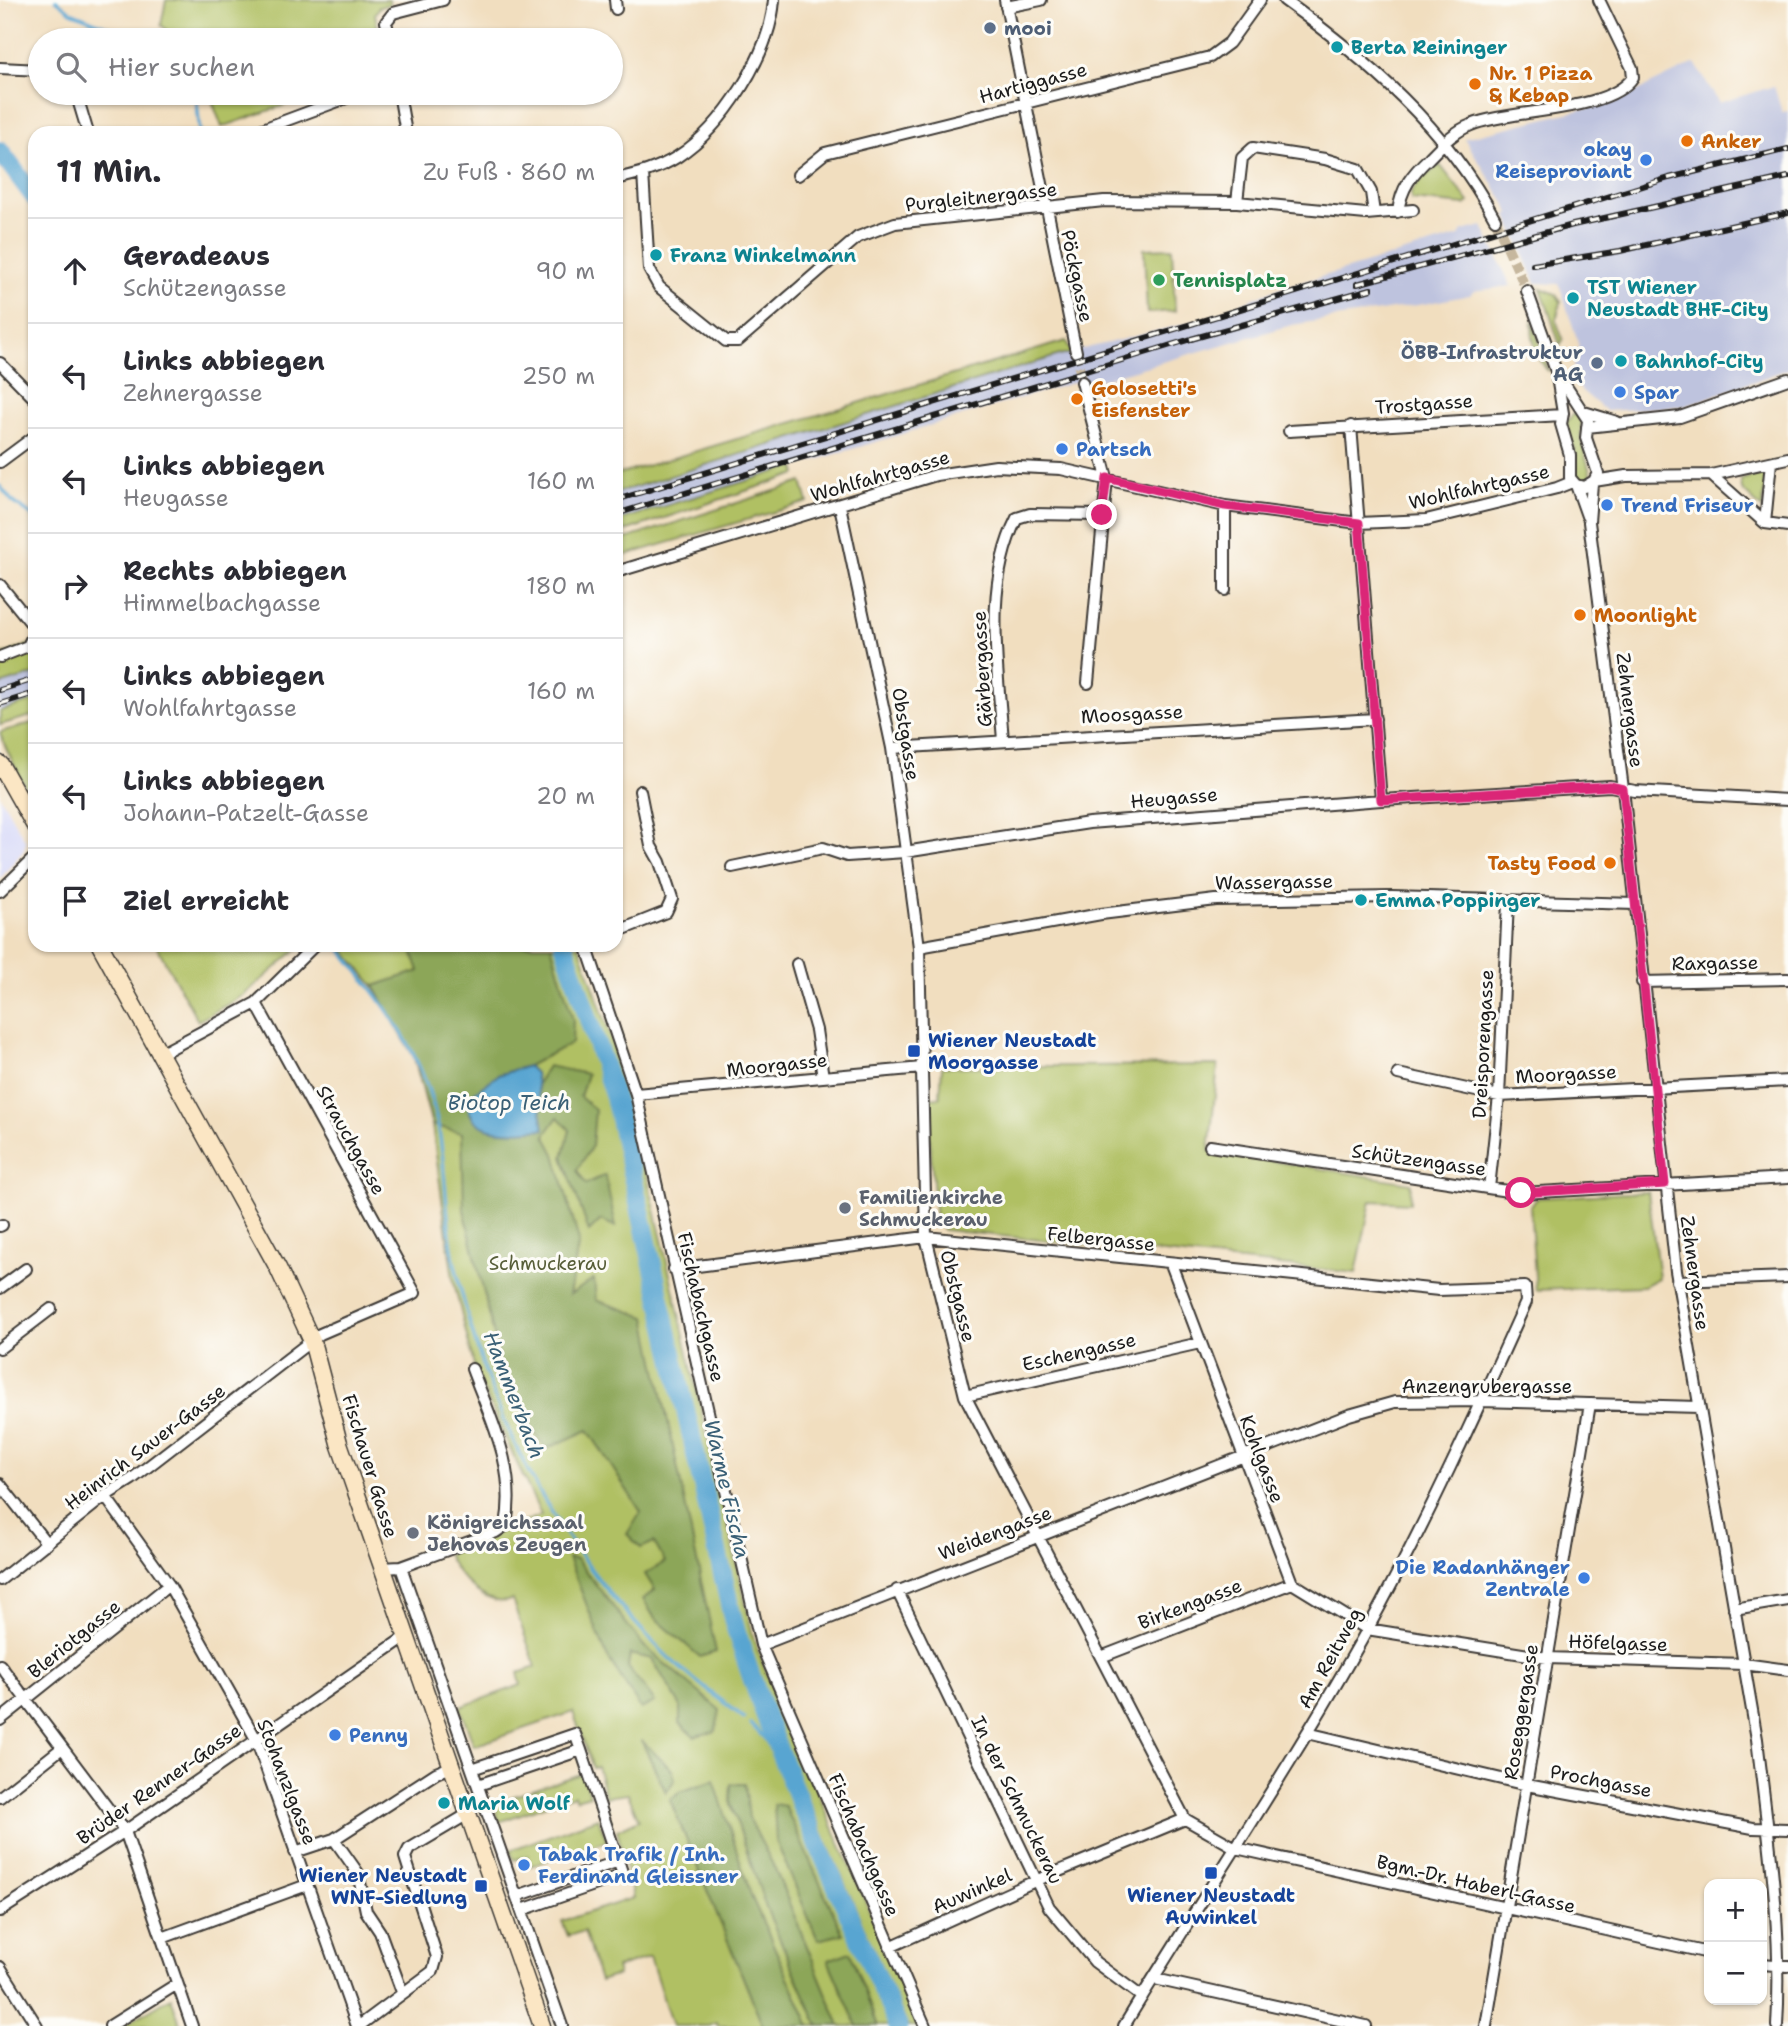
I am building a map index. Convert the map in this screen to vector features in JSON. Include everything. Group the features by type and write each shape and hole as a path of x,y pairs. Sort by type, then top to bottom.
{"main road":[{"path":"0,764 28,814"},
{"name":"Fischauer Gasse","path":"104,952 278,1268 312,1341 339,1443 542,2026"}],"street":[{"path":"387,28 386,22 393,13 443,0"},
{"path":"623,177 643,173 678,156 726,108 758,57 769,28 774,0"},
{"path":"1006,4 1041,0"},
{"name":"Hartiggasse","path":"798,175 825,153 1024,105 1220,52 1260,0"},
{"path":"1283,0 1345,45 1393,87 1444,143 1495,219"},
{"path":"1398,212 1402,190 1413,173 1454,133 1484,120 1553,110 1616,91 1629,84 1633,77 1632,68 1599,0"},
{"name":"Pöckgasse","path":"1006,4 1024,105 1076,352"},
{"path":"0,68 28,69"},
{"path":"80,105 86,126"},
{"path":"272,126 328,105"},
{"path":"401,105 405,126"},
{"path":"1237,202 1242,158 1253,148 1325,159 1358,169 1371,192 1374,213"},
{"name":"Purgleitnergasse","path":"643,173 649,269 659,287 726,341 738,341 858,237 895,223 1104,201 1237,202 1374,213 1413,210"},
{"path":"1527,291 1556,371 1562,414"},
{"path":"0,363 28,392"},
{"path":"1556,371 1582,411 1587,427 1588,450 1597,469 1626,476 1711,475 1788,458"},
{"path":"1587,427 1680,417 1788,379"},
{"path":"1082,382 1107,478 1088,683"},
{"path":"1582,411 1617,422"},
{"name":"Trostgasse","path":"1289,431 1582,411"},
{"name":"Zehnergasse","path":"1562,414 1574,483 1589,522"},
{"path":"1351,426 1381,800"},
{"path":"0,462 28,441"},
{"path":"1765,523 1771,462"},
{"name":"Wohlfahrtgasse","path":"623,570 936,475 996,466 1061,469 1225,506 1359,523 1426,520 1574,483 1584,487 1593,482 1626,476"},
{"name":"Zehnergasse","path":"1597,469 1589,522 1623,789 1665,1184 1677,1281 1744,1664 1768,1829 1784,1966 1777,2026"},
{"path":"1711,475 1765,523 1788,526"},
{"name":"Obstgasse","path":"840,506 892,748 919,947 926,1237 965,1395 1185,1819"},
{"path":"1225,506 1225,590"},
{"name":"Gärbergasse","path":"1003,741 994,620 1007,539 1017,518 1030,514 1102,515"},
{"path":"0,585 28,621"},
{"path":"0,657 28,646"},
{"name":"Moosgasse","path":"892,748 1375,719"},
{"name":"Heugasse","path":"732,867 822,848 846,856 905,852 1090,822 1381,800 1610,786 1788,800"},
{"path":"623,929 666,912 672,899 652,846 640,791"},
{"path":"0,891 28,863"},
{"name":"Wassergasse","path":"919,947 1101,914 1216,900 1392,897 1634,904"},
{"name":"Dreisporengasse","path":"1489,1188 1499,1096 1508,902"},
{"path":"160,1054 257,1003 308,952"},
{"name":"Fischabachgasse","path":"588,952 636,1094 761,1645 925,2026"},
{"path":"797,964 816,1030 823,1077"},
{"name":"Raxgasse","path":"1643,982 1788,979"},
{"name":"Strauchgasse","path":"257,1003 415,1293"},
{"name":"Moorgasse","path":"636,1094 922,1068"},
{"name":"Moorgasse","path":"1398,1074 1499,1096 1788,1081"},
{"name":"Schützengasse","path":"1210,1146 1521,1193 1788,1178"},
{"name":"Felbergasse","path":"674,1269 926,1237 1439,1290 1525,1287"},
{"name":"Kohlgasse","path":"1171,1264 1292,1583"},
{"path":"0,1288 26,1269"},
{"path":"1677,1281 1788,1277"},
{"name":"Am Reitweg","path":"1124,2026 1307,1733 1367,1629 1482,1401 1526,1302 1525,1287"},
{"name":"Heinrich Sauer-Gasse","path":"0,1580 105,1496 132,1479 320,1334 415,1293"},
{"path":"0,1348 51,1309"},
{"name":"Eschengasse","path":"965,1395 1200,1343"},
{"path":"381,1568 401,1567 496,1532 506,1524 510,1506 508,1467 472,1369"},
{"name":"Anzengrubergasse","path":"1242,1456 1349,1415 1395,1402 1482,1401 1699,1407"},
{"name":"Roseggergasse","path":"1486,2026 1590,1404"},
{"name":"Weidengasse","path":"761,1645 1242,1456"},
{"path":"0,1484 47,1544"},
{"name":"Stohanzlgasse","path":"105,1496 169,1584 256,1739 358,2026"},
{"path":"401,1567 562,2026"},
{"path":"1292,1583 1367,1629"},
{"name":"Birkengasse","path":"1101,1657 1292,1583"},
{"name":"Bleriotgasse","path":"0,1720 169,1584"},
{"name":"In der Schmuckerau","path":"897,1590 1035,1881 1071,1937 1118,1981 1142,1997"},
{"path":"1734,1609 1788,1600"},
{"name":"Höfelgasse","path":"1367,1629 1547,1658 1744,1664 1788,1670"},
{"name":"Brüder Renner-Gasse","path":"0,1911 125,1831 405,1637"},
{"path":"0,1665 125,1831 192,2026"},
{"name":"Prochgasse","path":"1307,1733 1527,1785 1768,1829 1788,1829"},
{"path":"472,1769 575,1734 581,1750 623,1875 522,1910"},
{"path":"0,1797 62,1748"},
{"path":"478,1786 581,1750"},
{"path":"295,1852 334,1839 451,1766"},
{"path":"358,2026 433,1971 437,1957 405,1857 409,1849 468,1814"},
{"path":"1185,1819 1236,1848"},
{"name":"Auwinkel","path":"890,1947 1035,1881 1185,1819"},
{"path":"334,1839 358,1873 366,1911 380,1932 402,1992"},
{"name":"Bgm.-Dr. Haberl-Gasse","path":"1236,1848 1505,1910 1704,1952"},
{"path":"517,1896 619,1861"},
{"path":"162,1938 307,1885"},
{"path":"0,1968 37,2026"},
{"path":"1155,1979 1366,2026"},
{"path":"110,2026 177,1984"}],"shaded area":[{"path":"1695,63 1719,103 1774,86 1782,112 1788,111 1788,369 1685,406 1606,411 1582,391 1572,374 1579,345 1559,284 1536,283 1507,216 1510,213 1464,138 1617,101"},
{"path":"1483,226 1511,286 1474,291 1470,295 1424,304 1292,325 1096,381 1072,383 1027,396 623,519 623,491 1063,354 1205,319 1266,293 1459,236 1463,231"},
{"path":"28,676 28,702 0,711 0,684"},
{"path":"0,796 26,842 23,851 0,879"}],"green space":[{"path":"166,0 389,0 390,4 379,7 375,14 378,28 165,28 161,25"},
{"path":"214,105 285,105 225,126 222,126"},
{"path":"1440,165 1469,202 1465,205 1411,200 1411,192 1421,179"},
{"name":"Tennisplatz","path":"1172,248 1175,311 1147,313 1144,249"},
{"path":"1541,288 1556,294 1561,302 1556,320 1563,340 1560,345"},
{"path":"1532,320 1549,372 1536,348"},
{"path":"1066,341 1072,354 1063,354 623,491 623,473"},
{"path":"1573,414 1581,419 1581,440 1591,476 1583,481 1575,474 1575,452 1566,423"},
{"path":"795,466 797,474 623,532 623,519"},
{"path":"1767,471 1762,509 1742,490 1741,480"},
{"path":"802,482 808,502 623,556 623,540"},
{"path":"28,645 28,676 0,685 0,656"},
{"path":"28,702 28,717 0,725 0,711"},
{"path":"28,724 28,792 9,755 0,732"},
{"path":"160,952 294,952 244,995 198,1021"},
{"name":"Schmuckerau","path":"346,952 581,952 624,1075 754,1640 772,1688 920,2026 907,2026 760,1692 653,1289 730,1621 760,1721 894,2026 718,2026 717,2023 709,2026 672,2026 650,1957 616,1968 618,1975 600,1981 584,1931 568,1936 562,1921 633,1898 617,1830 639,1820 628,1794 606,1797 597,1767 593,1768 573,1712 474,1746 460,1707 521,1685 518,1673 536,1667 512,1600 492,1600 474,1589 458,1572 447,1554 541,1515 476,1374 453,1279 432,1125 414,1057 374,986"},
{"path":"412,952 553,952 573,1020 572,1043 528,1066 498,1075 543,1128 537,1084 548,1066 587,1074 580,1097 595,1110 592,1146 577,1170 586,1184 605,1175 616,1227 601,1220 589,1232 563,1157 570,1130 558,1117 545,1135 555,1154 579,1241 569,1295 594,1279 596,1300 646,1317 716,1652 700,1657 654,1617 643,1599 655,1590 645,1574 665,1562 654,1542 641,1548 627,1534 641,1512 588,1430 546,1449 527,1422 501,1365 464,1210 462,1133 432,1125 414,1057 374,986 419,971"},
{"path":"1218,1065 1209,1151 1411,1183 1410,1203 1371,1201 1356,1273 944,1230 936,1224 927,1098 940,1097 942,1067"},
{"path":"1648,1192 1659,1278 1644,1286 1536,1290 1530,1206 1538,1198"},
{"path":"661,1286 738,1617 760,1692 907,2026 894,2026 760,1721 730,1621 653,1288"},
{"path":"568,1558 576,1559 644,1646 720,1710 715,1732 694,1736 680,1723 680,1705 652,1659 630,1654 628,1667 655,1702 641,1709 607,1656"},
{"path":"641,1740 673,1771 674,1781 666,1792"},
{"path":"583,1773 590,1795 576,1799 574,1795 499,1822 494,1803"},
{"path":"714,1780 752,1898 810,2026 763,2026 670,1800 680,1792"},
{"path":"731,1784 745,1784 749,1818 775,1869 840,2026 819,2026 814,2016 766,1908 730,1801"},
{"path":"774,1804 785,1806 843,1934 818,1940 776,1841"},
{"path":"598,1818 607,1841 530,1866 527,1856 514,1860 510,1850"},
{"path":"850,1952 878,2026 857,2026 828,1960"},
{"path":"171,1997 181,2026 123,2026"}],"water":[{"name":"Biotop Teich","path":"528,1066 535,1073 544,1129 495,1130 475,1121 469,1111 467,1098 498,1075"}],"waterway":[{"path":"56,0 71,12 111,28"},
{"path":"197,105 199,126"},
{"name":"Warme Fischa","path":"0,151 28,189"},
{"name":"Hammerbach","path":"0,486 12,501 28,513"},
{"name":"Hammerbach","path":"343,952 396,1023 428,1088 439,1130 454,1260 468,1317 485,1371 528,1471 587,1564 622,1608 671,1660 744,1718"},
{"name":"Warme Fischa","path":"566,952 615,1099 733,1620 788,1775 898,2026"},
{"name":"Hammerbach","path":"751,1724 779,1754"}],"tunnel":[{"path":"1495,219 1527,291"},
{"path":"1076,352 1082,382"}],"railway":[{"path":"623,498 1669,178 1788,149"},
{"path":"1357,284 1573,225 1788,177"},
{"path":"1533,265 1620,251 1788,213"},
{"path":"623,512 1191,339 1371,289"},
{"path":"0,690 28,681"},
{"path":"0,704 28,695"}],"place":[{"name":"mooi","path":"990,28"},
{"name":"Berta Reininger","path":"1337,47"},
{"name":"Nr. 1 Pizza & Kebap","path":"1475,84"},
{"name":"Anker","path":"1687,141"},
{"name":"okay Reiseproviant","path":"1646,160"},
{"name":"Franz Winkelmann","path":"656,255"},
{"name":"Tennisplatz","path":"1159,280"},
{"name":"TST Wiener Neustadt BHF-City","path":"1573,298"},
{"name":"Bahnhof-City","path":"1621,361"},
{"name":"ÖBB-Infrastruktur AG","path":"1597,363"},
{"name":"Spar","path":"1620,392"},
{"name":"Golosetti's Eisfenster","path":"1077,399"},
{"name":"Partsch","path":"1062,449"},
{"name":"Trend Friseur","path":"1607,505"},
{"name":"Moonlight","path":"1580,615"},
{"name":"Tasty Food","path":"1610,863"},
{"name":"Emma Poppinger","path":"1361,900"},
{"name":"Wiener Neustadt Moorgasse","path":"914,1051"},
{"name":"Familienkirche Schmuckerau","path":"845,1208"},
{"name":"Königreichssaal Jehovas Zeugen","path":"413,1533"},
{"name":"Die Radanhänger Zentrale","path":"1584,1578"},
{"name":"Penny","path":"335,1735"},
{"name":"Maria Wolf","path":"444,1803"},
{"name":"Tabak Trafik / Inh. Ferdinand Gleissner","path":"524,1865"},
{"name":"Wiener Neustadt Auwinkel","path":"1211,1873"},
{"name":"Wiener Neustadt WNF-Siedlung","path":"481,1886"}],"route":[{"path":"1102,515 1107,478 1225,506 1359,523 1381,800 1610,786 1623,789 1665,1184 1521,1193"}]}
